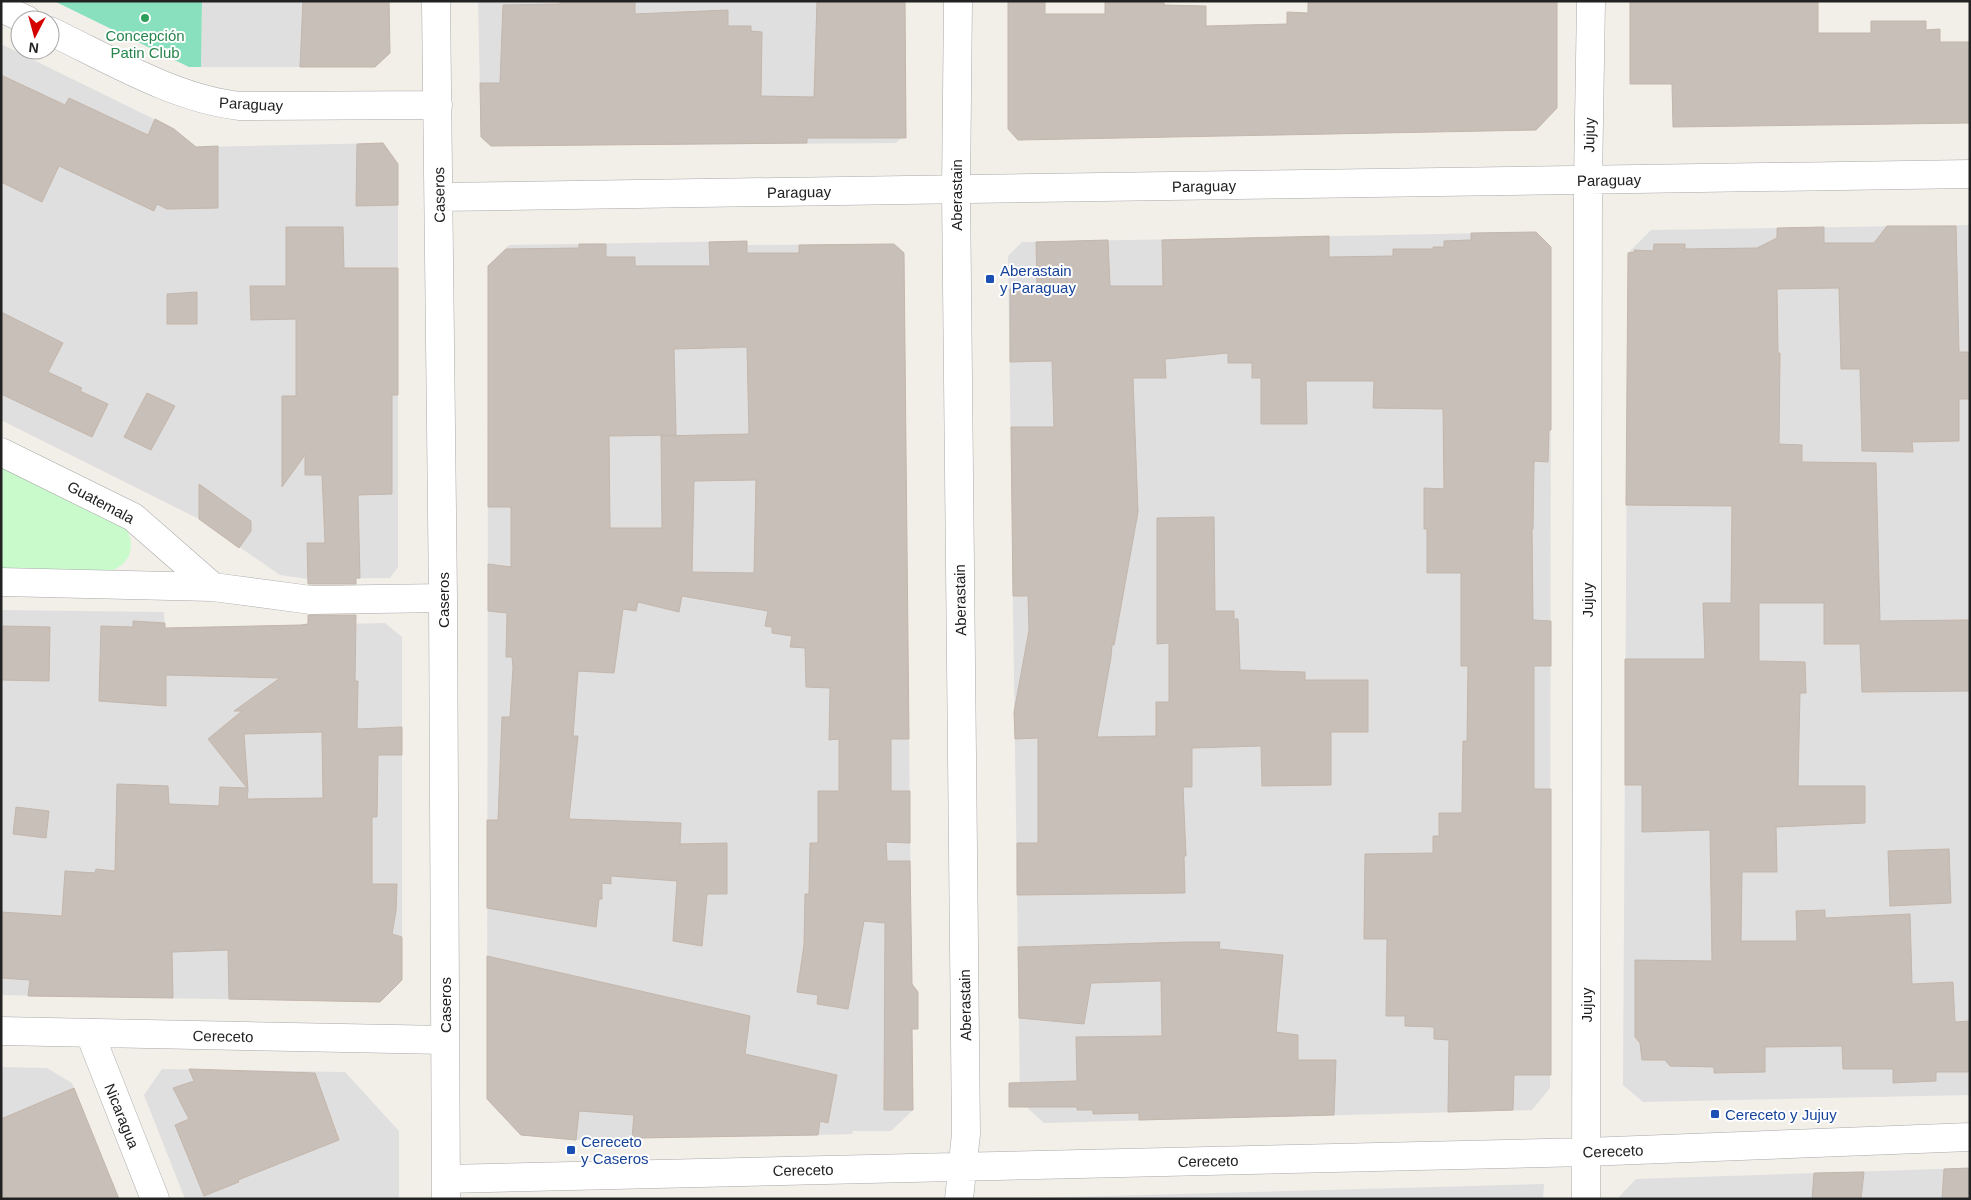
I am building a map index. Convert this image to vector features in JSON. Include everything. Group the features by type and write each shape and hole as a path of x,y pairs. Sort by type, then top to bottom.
{"street":[{"name":"Caseros","path":"436,1 443,598 446,1189"},
{"name":"Aberastain","path":"958,1 956,190 966,1124 958,1199"},
{"name":"Jujuy","path":"1586,1199 1588,180 1591,1"},
{"name":"Paraguay","path":"60,36 176,91 218,103 240,106 438,105"},
{"name":"Paraguay","path":"439,197 1970,174"},
{"name":"Guatemala","path":"1,452 133,517 213,587"},
{"path":"1,582 213,587 311,600 443,598"},
{"name":"Cereceto","path":"1,1031 445,1040"},
{"name":"Nicaragua","path":"90,1034 155,1199"},
{"name":"Cereceto","path":"446,1189 962,1166 1586,1152 1970,1137"}],"shaded area":[{"path":"202,1 389,1 390,53 375,67 201,67"},
{"path":"478,1 905,1 906,133 896,143 491,146 481,137"},
{"path":"1,44 10,48 10,60 34,60 168,126 196,147 383,143 398,164 398,567 390,578 308,579 280,575 199,519 1,420"},
{"path":"1970,225 1970,1095 1643,1102 1623,1085 1628,253 1651,230"},
{"path":"1536,232 1551,247 1550,1088 1532,1110 1044,1123 1020,1101 1008,256 1022,242"},
{"path":"747,241 748,245 894,244 904,253 913,1110 891,1131 853,1131 852,1134 576,1140 520,1135 487,1099 488,343 497,257 509,245"},
{"path":"1,610 164,612 165,628 385,623 402,637 402,980 380,1002 1,995"},
{"path":"1,1067 47,1068 72,1083 119,1199 1,1199"},
{"path":"162,1069 345,1072 399,1131 399,1199 185,1199 144,1095"},
{"path":"1970,1168 1970,1199 1617,1199 1636,1179"},
{"path":"1544,1184 1543,1199 1031,1199 1032,1198"}],"green space":[{"name":"Concepción Patin Club","path":"54,1 202,1 201,67 189,67"},
{"path":"1,466 127,530 131,549 126,560 122,565 110,571 1,569"}],"building":[{"path":"303,1 389,1 390,53 375,67 300,67"},
{"path":"560,1 635,1 635,14 728,10 728,26 751,26 751,31 762,32 761,96 814,97 817,1 905,1 906,138 807,138 807,143 491,146 481,137 480,83 500,83 503,5 560,4"},
{"path":"1008,1 1045,1 1045,14 1105,14 1105,1 1164,1 1164,5 1206,6 1206,26 1287,24 1287,12 1308,13 1308,1 1557,1 1557,108 1536,130 1018,140 1008,129"},
{"path":"1630,1 1818,1 1818,33 1871,33 1871,21 1926,21 1926,30 1940,29 1940,42 1970,42 1970,123 1673,127 1672,84 1630,84"},
{"path":"1,75 65,105 69,98 148,135 155,119 174,129 196,147 218,146 218,208 167,209 157,204 154,211 59,166 42,202 1,182"},
{"path":"383,143 398,164 398,205 356,206 357,144"},
{"path":"1887,226 1956,226 1959,352 1970,352 1970,399 1959,399 1959,441 1912,442 1913,452 1862,451 1860,369 1841,369 1839,288 1777,289 1778,353 1780,353 1779,444 1802,445 1802,462 1876,463 1880,621 1970,620 1970,691 1862,692 1860,644 1824,644 1824,603 1759,603 1759,661 1805,662 1806,693 1800,693 1798,786 1865,786 1865,823 1776,827 1777,872 1742,872 1741,941 1797,941 1796,911 1825,910 1825,918 1910,914 1912,984 1953,982 1955,1022 1970,1021 1970,1072 1936,1072 1936,1081 1893,1083 1893,1069 1843,1069 1842,1046 1765,1047 1765,1072 1714,1073 1714,1067 1670,1066 1665,1060 1642,1060 1640,1043 1635,1037 1635,960 1712,961 1710,830 1642,832 1642,785 1625,785 1625,659 1705,659 1703,603 1731,603 1732,506 1626,505 1628,253 1635,252 1634,250 1653,251 1654,244 1685,244 1685,249 1757,248 1777,238 1777,228 1824,227 1824,243 1874,243"},
{"path":"286,227 343,227 344,268 398,268 398,395 392,395 392,494 358,495 360,578 356,578 356,584 308,584 307,543 325,543 322,475 305,475 305,455 282,487 282,396 296,396 296,319 251,320 250,286 286,286"},
{"path":"1536,232 1551,247 1551,430 1549,430 1548,462 1534,461 1532,529 1533,620 1551,621 1551,666 1534,666 1534,789 1551,789 1551,1075 1514,1075 1513,1110 1448,1112 1449,1040 1434,1039 1434,1027 1405,1026 1405,1016 1386,1016 1387,939 1364,939 1365,854 1433,853 1433,836 1439,836 1439,813 1462,813 1463,741 1467,741 1468,666 1461,666 1461,573 1427,573 1427,529 1424,529 1424,488 1444,489 1443,409 1373,408 1374,381 1306,381 1307,424 1261,424 1261,378 1252,378 1252,363 1228,363 1228,353 1165,359 1166,378 1133,378 1138,512 1114,645 1112,645 1097,737 1156,736 1156,702 1169,702 1169,643 1157,644 1157,518 1214,517 1215,611 1234,611 1234,619 1238,619 1240,670 1305,672 1305,680 1368,680 1368,732 1331,732 1331,785 1262,786 1261,746 1192,748 1192,787 1183,787 1186,856 1184,856 1185,893 1017,895 1017,843 1038,843 1038,738 1015,739 1014,712 1029,630 1028,596 1013,596 1011,427 1054,427 1052,361 1010,362 1010,289 1037,288 1036,242 1108,240 1110,286 1163,286 1162,240 1329,236 1329,257 1393,256 1393,249 1433,249 1433,247 1444,247 1444,241 1471,240 1471,233"},
{"path":"747,241 747,253 799,253 799,245 894,244 904,253 909,739 891,739 891,791 910,791 910,843 886,842 887,861 910,861 912,984 918,992 918,1029 912,1029 913,1110 884,1110 885,923 864,921 848,1009 817,1004 818,995 797,992 804,945 805,894 809,894 810,843 818,843 818,791 839,791 839,739 829,740 830,688 806,687 805,648 790,647 792,636 772,633 772,627 765,626 768,611 682,596 679,612 638,602 636,611 623,609 614,673 578,671 573,736 578,736 569,819 681,823 680,844 727,843 727,894 707,894 702,946 673,941 677,881 611,876 611,884 602,883 602,899 599,899 596,927 487,908 487,820 498,820 502,717 510,717 513,667 512,657 506,657 507,613 488,611 488,564 511,567 511,507 488,507 488,266 506,249 579,248 579,244 606,244 606,257 635,257 635,266 710,266 709,242","holes":["747,347 749,434 661,436 662,528 610,528 609,436 676,435 674,349","756,480 754,573 692,572 694,481"]},
{"path":"197,292 197,324 167,324 167,294"},
{"path":"1,312 63,343 48,372 82,388 80,391 108,404 92,437 1,394"},
{"path":"147,393 175,406 151,450 124,437"},
{"path":"199,484 251,521 251,531 239,548 199,519"},
{"path":"308,615 356,615 355,681 358,681 357,729 402,727 402,755 378,755 377,817 372,817 372,884 397,884 396,911 392,934 402,937 402,980 380,1002 229,999 228,950 172,952 173,998 28,996 30,980 1,978 1,912 62,916 65,871 95,873 96,869 115,871 117,784 168,786 169,804 219,806 220,787 247,788 208,739 242,711 234,711 280,678 166,675 166,706 99,701 101,626 133,627 133,621 165,623 165,628 308,624","holes":["322,732 323,798 247,799 244,734"]},
{"path":"1,626 50,627 49,681 1,680"},
{"path":"16,807 49,811 46,838 13,834"},
{"path":"1949,849 1951,903 1890,906 1888,851"},
{"path":"1220,942 1219,949 1283,955 1276,1032 1298,1035 1298,1060 1336,1060 1334,1115 1139,1120 1139,1113 1093,1114 1093,1110 1077,1110 1077,1107 1009,1107 1009,1083 1077,1081 1076,1037 1162,1036 1161,981 1091,983 1084,1024 1019,1018 1018,947"},
{"path":"487,956 750,1016 745,1054 837,1075 828,1123 820,1121 818,1135 632,1138 634,1115 579,1111 576,1140 521,1135 487,1099"},
{"path":"189,1069 315,1073 339,1140 238,1180 239,1182 204,1196 175,1125 189,1119 173,1088 194,1081"},
{"path":"74,1088 119,1199 1,1199 1,1119"},
{"path":"1970,1168 1970,1199 1942,1199 1944,1169"},
{"path":"1864,1172 1861,1199 1812,1199 1814,1173"}],"place":[{"name":"Concepción Patin Club","path":"145,18"},
{"name":"Aberastain y Paraguay","path":"990,279"},
{"name":"Cereceto y Jujuy","path":"1715,1114"},
{"name":"Cereceto y Caseros","path":"571,1150"}]}
